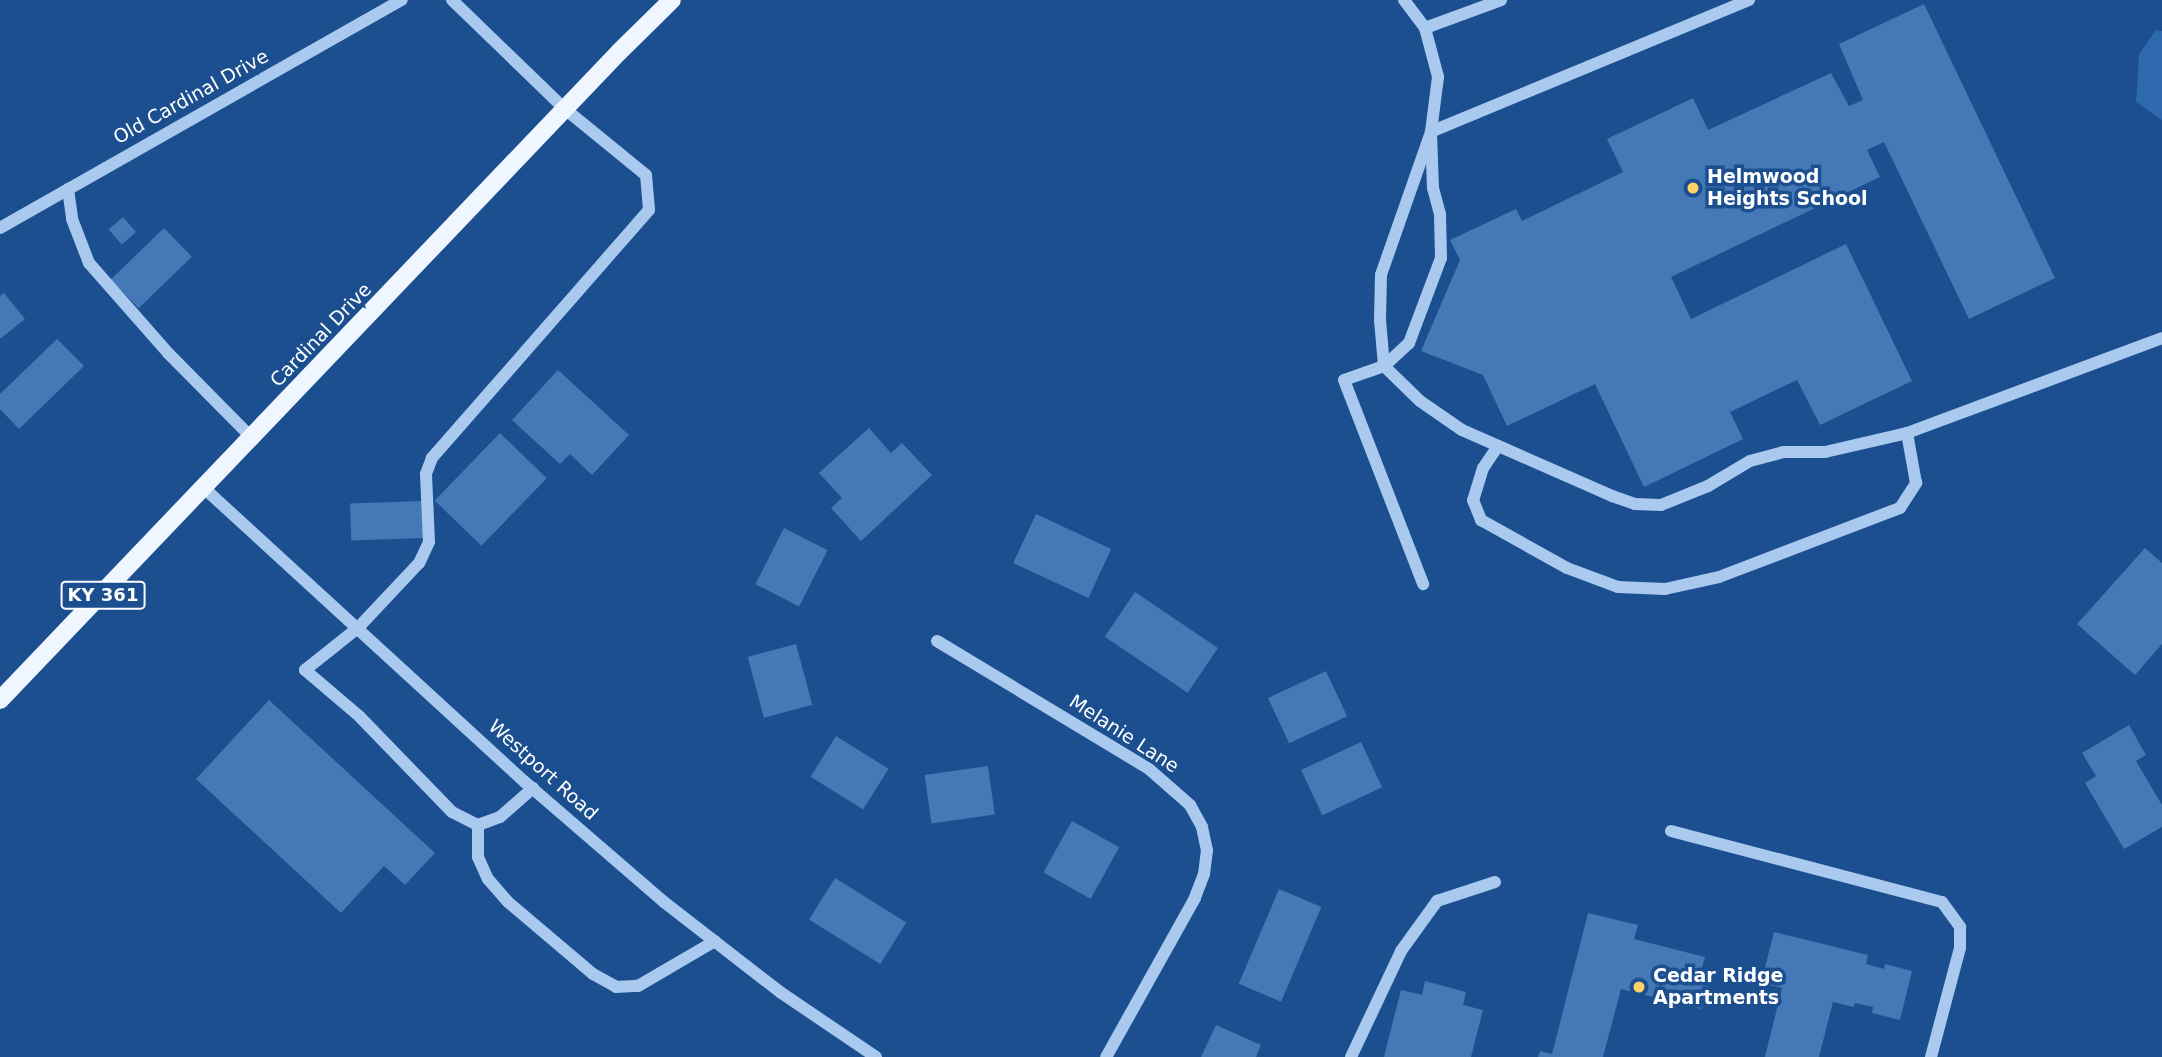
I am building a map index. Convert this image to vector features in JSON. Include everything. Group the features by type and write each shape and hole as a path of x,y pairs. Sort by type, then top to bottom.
{"main road":[{"name":"Cardinal Drive","path":"0,700 672,0"}],"street":[{"name":"Old Cardinal Drive","path":"0,228 402,0"},
{"path":"452,0 565,109 646,175 649,210 432,458 426,474 429,542 419,563 359,627 305,670 359,716 452,812 478,825 500,817 533,788"},
{"path":"1404,0 1425,28 1438,77 1431,132 1433,188 1440,215 1441,258 1409,344 1384,366 1344,380 1423,584"},
{"path":"1425,28 1501,0"},
{"path":"1749,0 1431,132 1381,275 1380,320 1384,366 1420,401 1462,430 1612,496 1635,504 1661,505 1708,486 1750,461 1783,452 1825,452 1908,433 2162,338"},
{"path":"68,189 72,219 89,263 167,353 252,438"},
{"path":"1499,446 1483,468 1474,500 1481,520 1567,568 1618,587 1665,589 1719,577 1899,508 1916,483 1908,433"},
{"name":"Westport Road","path":"205,489 533,788 664,902 780,992 876,1057"},
{"name":"Melanie Lane","path":"937,641 1149,769 1191,805 1202,827 1207,850 1204,874 1195,898 1106,1057"},
{"path":"478,825 478,857 488,879 508,902 593,974 616,987 638,986 715,941"},
{"path":"1671,831 1942,902 1960,928 1960,948 1931,1057"},
{"path":"1351,1057 1401,951 1437,901 1495,882"}],"shaded area":[{"path":"2156,30 2162,31 2162,120 2136,102 2139,54"}],"building":[{"path":"1924,4 2055,278 1969,319 1884,142 1867,150 1880,177 1671,277 1691,319 1846,244 1912,381 1820,425 1797,380 1730,412 1743,439 1644,487 1595,384 1507,426 1483,375 1421,351 1460,260 1450,240 1516,209 1522,221 1623,172 1607,139 1693,98 1708,130 1831,73 1849,106 1863,100 1839,44"},
{"path":"123,217 136,232 122,245 109,229"},
{"path":"164,228 192,257 139,308 111,279"},
{"path":"4,293 25,319 0,339 0,296"},
{"path":"57,339 84,366 19,429 0,409 0,394"},
{"path":"558,370 629,435 592,475 570,454 560,464 512,420"},
{"path":"869,428 891,453 902,443 932,475 861,541 831,508 842,498 819,473"},
{"path":"500,433 547,478 481,546 435,501"},
{"path":"422,501 423,538 351,540 350,504"},
{"path":"1036,514 1111,549 1088,598 1013,563"},
{"path":"784,528 828,550 799,606 755,584"},
{"path":"2145,548 2162,563 2162,644 2135,675 2077,624"},
{"path":"1135,592 1218,648 1188,693 1105,637"},
{"path":"796,644 812,705 764,718 748,657"},
{"path":"1326,671 1347,716 1289,743 1268,698"},
{"path":"269,700 435,853 405,885 384,866 341,913 196,779"},
{"path":"2129,725 2146,755 2136,761 2162,805 2162,827 2124,849 2085,783 2096,776 2082,753"},
{"path":"836,736 889,769 863,810 811,777"},
{"path":"1361,742 1382,787 1322,815 1301,770"},
{"path":"988,766 995,815 931,823 925,775"},
{"path":"1072,821 1119,847 1091,899 1043,873"},
{"path":"835,878 906,923 880,964 809,920"},
{"path":"1279,889 1321,907 1281,1002 1239,984"},
{"name":"Cedar Ridge Apartments","path":"1588,913 1638,925 1634,939 1705,957 1698,981 1708,984 1702,1009 1621,989 1603,1057 1538,1057 1540,1051 1552,1054"},
{"name":"Cedar Ridge Apartments","path":"1774,932 1868,955 1866,964 1884,969 1885,964 1912,971 1900,1020 1872,1013 1873,1007 1855,1003 1854,1007 1833,1002 1819,1057 1765,1057 1782,988 1761,983"},
{"path":"1425,981 1466,992 1463,1005 1483,1010 1471,1057 1384,1057 1401,990 1422,995"},
{"path":"1216,1025 1261,1045 1256,1057 1201,1057"}],"place":[{"name":"Helmwood Heights School","path":"1693,188"},
{"name":"Cedar Ridge Apartments","path":"1639,987"}]}
